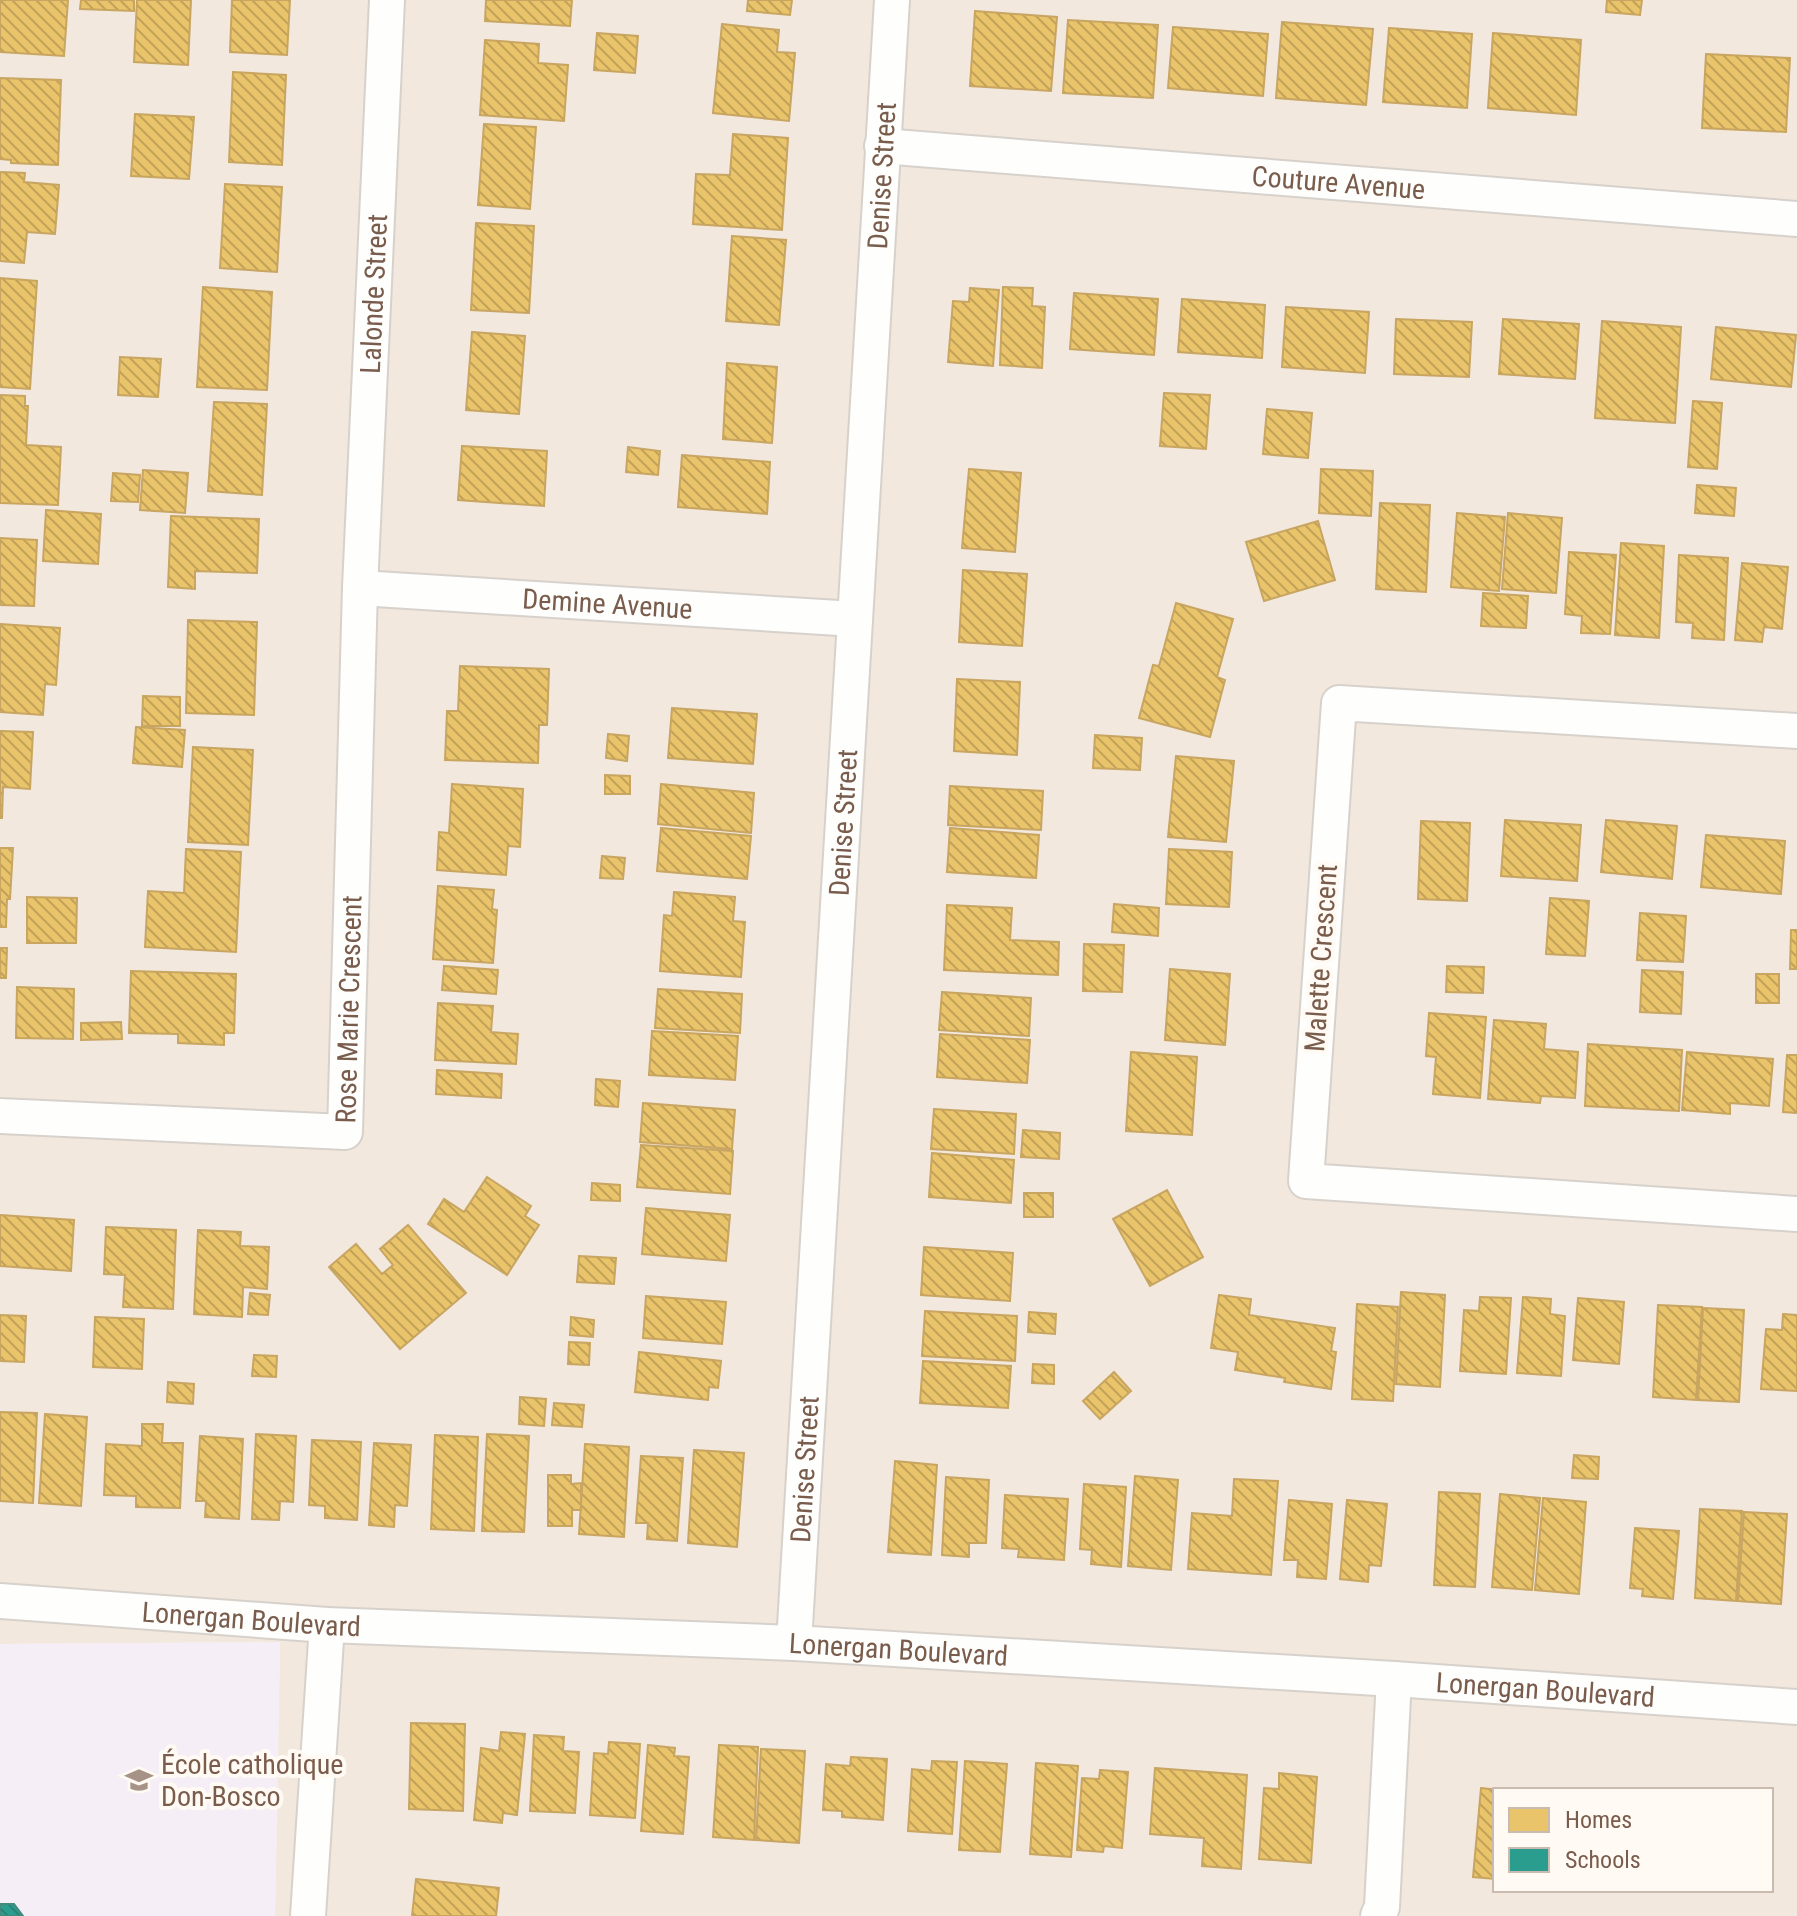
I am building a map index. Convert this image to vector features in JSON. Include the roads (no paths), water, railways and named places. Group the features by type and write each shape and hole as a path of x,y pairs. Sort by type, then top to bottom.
{"street":[{"name":"Lalonde Street","path":"360,588 387,0"},
{"name":"Denise Street","path":"794,1643 892,0"},
{"name":"Couture Avenue","path":"882,146 1797,219"},
{"name":"Demine Avenue","path":"360,588 855,619"},
{"name":"Rose Marie Crescent","path":"0,1116 345,1132 360,588"},
{"name":"Malette Crescent","path":"1797,731 1339,703 1306,1181 1797,1214"},
{"name":"Lonergan Boulevard","path":"0,1601 327,1625 794,1643 1797,1707"},
{"path":"308,1916 327,1625"},
{"path":"1378,1916 1382,1907 1394,1679"}],"place":[{"name":"École catholique Don-Bosco","path":"139,1780"}]}
